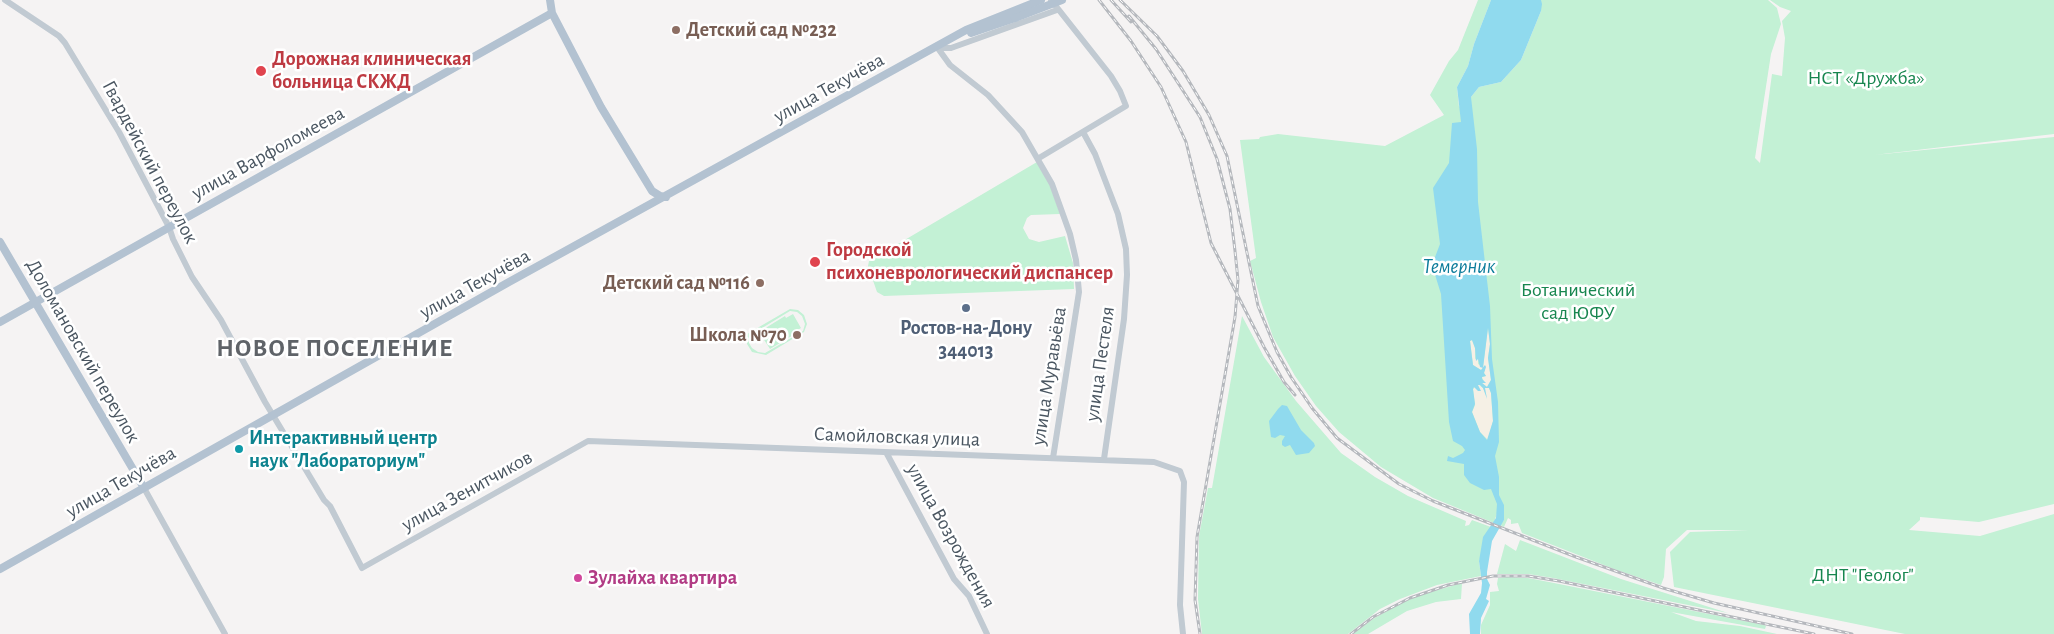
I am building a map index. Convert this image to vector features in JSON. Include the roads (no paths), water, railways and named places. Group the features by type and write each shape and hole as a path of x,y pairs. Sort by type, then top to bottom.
{"main road":[{"path":"550,0 552,13 601,107 652,191 655,194 666,197"},
{"path":"940,45 1041,0"},
{"path":"1013,14 1062,0"},
{"name":"улица Варфоломеева","path":"0,322 552,13"},
{"name":"улица Текучёва","path":"0,569 940,45"},
{"path":"647,207 652,199 652,191"},
{"name":"Доломановский переулок","path":"0,242 144,488"}],"street":[{"name":"Гвардейский переулок","path":"5,0 59,36 65,43 119,132 170,227 173,239 192,277 221,320 265,402 324,500 330,506 362,568"},
{"path":"1039,158 1126,106 1111,76 1056,10 1051,0"},
{"name":"улица Текучёва","path":"940,45 943,48 951,48 1056,10"},
{"name":"улица Муравьёва","path":"940,45 950,65 988,95 1004,110 1022,132 1039,158 1052,184 1067,226 1076,260 1078,288 1052,458"},
{"name":"улица Пестеля","path":"1083,132 1109,188 1118,214 1126,258 1126,297 1104,459"},
{"path":"0,259 8,255"},
{"name":"Самойловская улица","path":"588,441 887,454 918,452 1104,459 1154,462 1173,468 1180,471 1183,477 1185,495 1180,605 1183,634"},
{"name":"улица Зенитчиков","path":"362,568 588,441"},
{"name":"улица Возрождения","path":"887,454 954,579 969,596 987,634"},
{"name":"Доломановский переулок","path":"144,488 225,634"}],"water":[{"name":"Темерник","path":"1491,0 1541,0 1541,11 1521,60 1501,82 1479,87 1471,97 1477,149 1478,202 1490,306 1492,359 1498,402 1499,442 1495,456 1499,477 1499,495 1504,505 1504,520 1492,541 1487,572 1487,579 1490,585 1486,599 1489,601 1481,618 1480,634 1470,634 1469,614 1481,593 1482,583 1479,561 1483,537 1496,518 1497,504 1491,489 1484,490 1470,483 1464,475 1464,464 1447,461 1448,456 1453,458 1465,450 1453,441 1449,422 1441,294 1432,265 1440,244 1433,188 1449,163 1452,123 1461,122 1457,87 1468,66 1474,44","holes":["1488,328 1490,344 1488,358 1491,380 1487,387 1482,383 1486,383 1482,377 1486,376 1484,373 1486,367 1485,365 1483,367","1472,340 1476,361 1478,359 1480,367 1483,368 1481,370 1473,365 1470,341","1478,385 1483,388 1487,399 1485,388 1489,388 1491,393 1493,421 1487,440 1480,432 1472,412 1475,404 1473,389 1474,387 1481,391"]},
{"path":"1282,405 1287,406 1301,430 1314,443 1315,446 1309,453 1296,455 1290,445 1285,447 1282,445 1285,436 1271,437 1269,421"}],"railway":[{"path":"1099,0 1131,41 1161,87 1186,142 1211,243 1264,347 1284,382 1295,395"},
{"path":"1111,0 1131,22"},
{"path":"1120,0 1157,36 1183,71 1209,115 1227,156 1258,306 1277,352 1291,377 1312,408 1337,438 1399,484 1433,501 1576,557 1663,588 1714,603 1852,634"},
{"path":"1129,16 1156,49 1200,117 1217,159 1230,209 1235,251 1238,280 1235,317 1197,537 1195,600 1200,634"},
{"path":"1351,634 1373,617 1410,598 1448,585 1493,576 1528,576 1559,581 1814,634"}],"place":[{"name":"Детский сад №232","path":"676,30"},
{"name":"Дорожная клиническая больница СКЖД","path":"261,71"},
{"name":"Городской психоневрологический диспансер","path":"815,262"},
{"name":"Детский сад №116","path":"760,283"},
{"name":"Ростов-на-Дону 344013","path":"966,308"},
{"name":"Школа №70","path":"797,335"},
{"name":"Интерактивный центр наук \"Лабораториум\"","path":"239,449"},
{"name":"Зулайха квартира","path":"578,578"}],"district":[{"name":"НОВОЕ ПОСЕЛЕНИЕ","path":"335,348"}],"park label":[{"name":"НСТ «Дружба»","path":"1866,78"},
{"name":"Ботанический сад ЮФУ","path":"1578,302"},
{"name":"ДНТ \"Геолог\"","path":"1863,575"}]}
